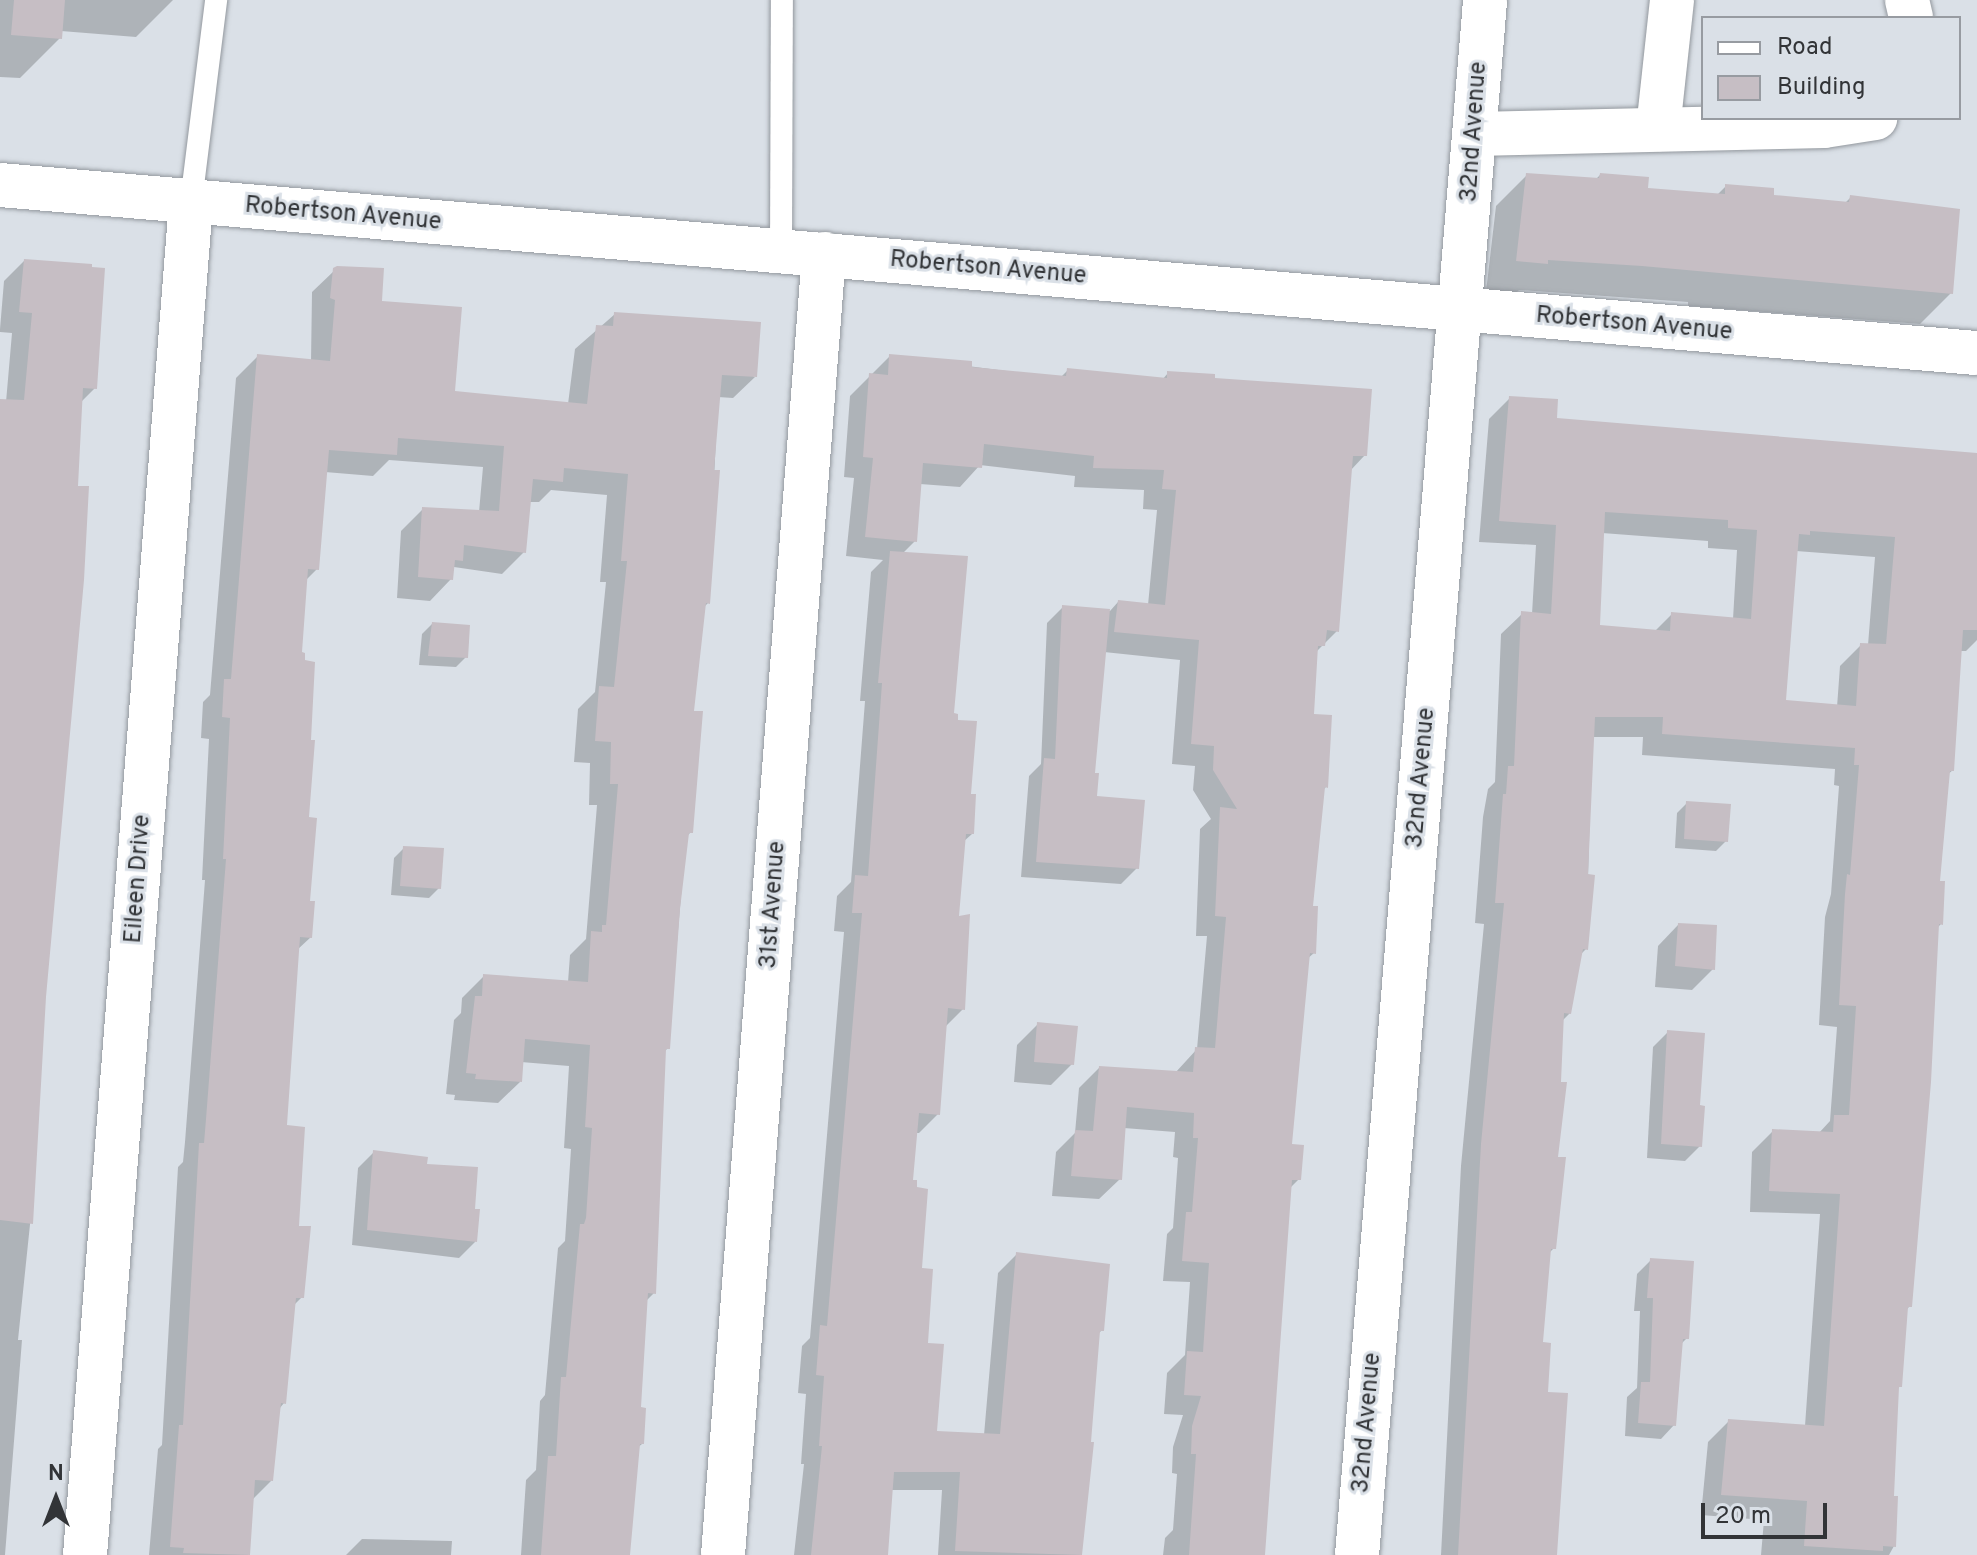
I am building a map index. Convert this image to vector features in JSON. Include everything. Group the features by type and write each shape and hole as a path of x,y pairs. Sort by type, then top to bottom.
{"street":[{"name":"32nd Avenue","path":"1357,1555 1462,311 1485,0"},
{"path":"1658,129 1672,0"},
{"path":"1475,134 1824,126 1862,120"},
{"name":"Robertson Avenue","path":"0,185 1977,353"},
{"name":"Eileen Drive","path":"85,1555 191,202"},
{"name":"31st Avenue","path":"723,1555 824,254"}],"lane":[{"path":"191,202 216,0"},
{"path":"781,251 782,0"}],"building":[{"path":"14,0 65,0 62,39 11,35"},
{"path":"1526,173 1599,178 1600,173 1649,177 1648,188 1725,194 1725,184 1774,188 1774,195 1849,202 1850,195 1960,209 1953,294 1642,266 1516,261"},
{"path":"24,259 92,264 92,267 105,268 97,389 83,388 78,486 89,486 84,580 46,997 33,1224 0,1220 0,399 24,400 32,313 19,312"},
{"path":"333,268 384,268 382,301 462,307 455,391 587,404 596,325 613,326 614,312 761,322 757,377 722,375 714,470 720,470 710,604 706,603 694,711 703,711 693,833 689,833 680,909 670,1049 666,1049 656,1294 648,1293 641,1407 646,1408 644,1444 640,1444 630,1555 541,1555 548,1456 556,1456 561,1377 566,1377 580,1224 584,1224 586,1218 592,1128 585,1127 590,1045 525,1039 522,1082 475,1079 476,1074 466,1073 475,996 482,996 483,974 588,982 591,931 602,932 602,925 606,925 618,784 610,784 611,742 595,741 599,686 614,687 627,561 621,561 628,474 564,468 563,482 533,479 526,553 464,545 463,561 455,560 453,580 418,577 422,507 499,511 504,446 398,438 397,455 329,450 319,570 308,569 302,652 305,653 305,660 315,662 311,740 315,740 309,817 317,818 310,901 315,901 312,938 300,937 287,1125 305,1127 299,1226 311,1226 304,1298 296,1298 286,1404 281,1403 273,1481 255,1480 250,1555 183,1553 184,1548 170,1547 179,1425 183,1425 199,1143 204,1143 226,859 223,859 230,718 222,717 224,679 231,679 257,354 330,361 335,300 330,298"},
{"path":"889,354 972,361 972,367 1066,376 1067,368 1167,378 1167,371 1215,374 1215,378 1372,389 1367,456 1353,456 1339,632 1327,630 1325,646 1318,646 1314,714 1332,715 1328,788 1325,787 1313,906 1318,906 1316,954 1310,953 1292,1144 1304,1145 1301,1180 1292,1180 1265,1555 1189,1555 1196,1454 1191,1454 1192,1426 1201,1396 1184,1395 1187,1351 1203,1352 1209,1263 1182,1261 1186,1212 1192,1212 1198,1138 1193,1138 1194,1113 1127,1107 1122,1180 1071,1176 1075,1130 1093,1131 1099,1066 1193,1072 1195,1047 1215,1048 1226,917 1215,916 1220,807 1237,809 1213,770 1214,746 1191,744 1199,640 1114,632 1118,600 1165,605 1176,490 1162,489 1164,470 1093,468 1094,456 984,444 982,468 923,463 917,542 865,537 873,458 863,457 869,373 888,375"},
{"path":"1509,396 1558,399 1557,418 1977,453 1977,630 1963,630 1954,771 1950,771 1940,881 1945,881 1943,925 1939,924 1931,1082 1912,1307 1908,1307 1902,1387 1899,1387 1894,1496 1898,1496 1896,1547 1883,1546 1883,1551 1804,1546 1807,1501 1721,1495 1728,1419 1824,1426 1840,1194 1769,1191 1772,1129 1833,1132 1834,1115 1849,1115 1856,1006 1839,1005 1845,894 1847,874 1850,875 1859,765 1854,765 1855,748 1662,734 1663,717 1595,717 1588,874 1595,875 1588,950 1583,949 1571,1014 1564,1013 1561,1082 1567,1082 1558,1157 1566,1157 1556,1249 1551,1249 1543,1342 1551,1343 1548,1392 1568,1393 1557,1555 1458,1555 1481,1144 1504,903 1495,903 1503,794 1506,794 1508,766 1514,766 1521,611 1551,614 1556,525 1499,521","holes":["1605,512 1728,520 1728,528 1757,530 1751,619 1671,612 1670,631 1600,625","1810,531 1895,537 1886,644 1860,643 1856,706 1786,700 1799,534 1810,535"]},
{"path":"890,551 968,556 954,713 958,714 958,720 977,721 971,794 976,794 974,834 966,834 959,916 970,914 965,1010 948,1008 940,1115 919,1113 913,1180 917,1180 917,1187 928,1189 922,1268 933,1269 928,1343 944,1344 937,1431 1000,1434 1016,1252 1110,1264 1104,1331 1100,1331 1091,1442 1094,1442 1082,1555 955,1551 960,1472 894,1472 888,1555 811,1555 822,1446 819,1446 824,1376 816,1375 820,1325 827,1326 862,913 852,913 855,875 868,876 882,683 878,683"},
{"path":"1062,605 1110,609 1095,773 1099,773 1097,796 1145,800 1139,869 1036,862 1044,758 1055,759"},
{"path":"432,622 470,625 468,658 428,656"},
{"path":"1686,801 1731,804 1728,842 1684,839"},
{"path":"403,846 444,848 441,889 400,886"},
{"path":"1678,923 1717,925 1715,970 1675,966"},
{"path":"1037,1022 1078,1026 1074,1065 1034,1062"},
{"path":"1667,1030 1705,1033 1700,1105 1705,1106 1702,1147 1661,1144"},
{"path":"373,1150 428,1157 427,1164 478,1167 475,1209 480,1209 477,1242 367,1230"},
{"path":"1650,1258 1694,1261 1689,1339 1683,1339 1676,1426 1638,1423 1641,1382 1650,1382 1653,1298 1647,1298"}]}
